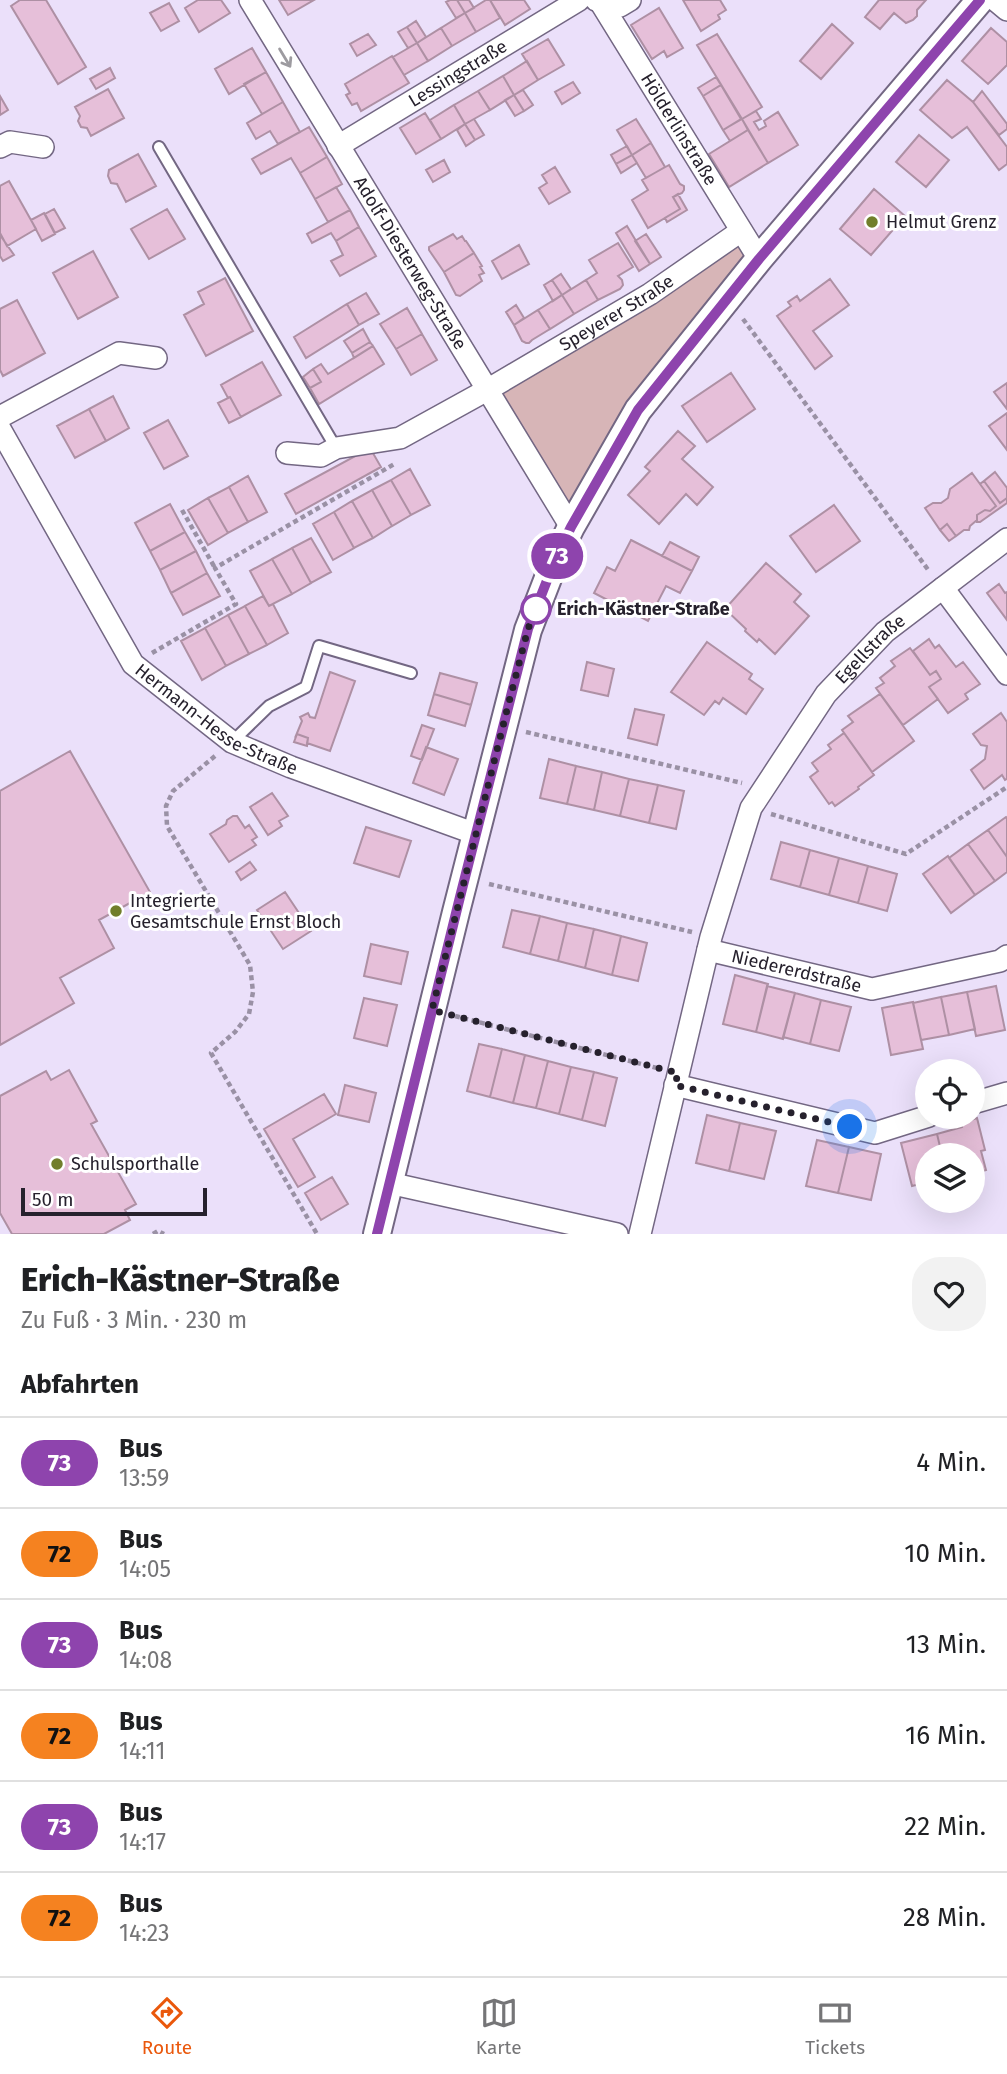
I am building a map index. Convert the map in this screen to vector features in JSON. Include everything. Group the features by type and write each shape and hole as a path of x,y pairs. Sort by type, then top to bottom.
{"street":[{"name":"Adolf-Diesterweg-Straße","path":"250,0 571,527"},
{"name":"Lessingstraße","path":"338,146 579,0"},
{"path":"598,0 620,6 631,0"},
{"name":"Hölderlinstraße","path":"598,0 759,259"},
{"path":"377,1234 528,629 571,527 638,410 727,297 980,0"},
{"path":"995,0 1007,10"},
{"path":"0,147 10,142 43,147"},
{"name":"Speyerer Straße","path":"487,390 650,294 741,231"},
{"path":"0,417 120,353 156,358"},
{"path":"287,453 321,456 337,448 400,438 487,390"},
{"name":"Hermann-Hesse-Straße","path":"0,429 133,664 232,742 291,767 476,834"},
{"name":"Egellstraße","path":"640,1234 709,943 751,808 826,694 885,632 1007,539"},
{"path":"943,588 1007,674"},
{"name":"Niedererdstraße","path":"709,943 872,989 1000,961 1007,956"},
{"path":"677,1079 875,1133 915,1120"},
{"path":"985,1099 1007,1093"},
{"path":"389,1183 617,1234"}],"lane":[{"path":"159,147 337,448"},
{"path":"232,742 269,706 306,687 319,646 411,673"}],"path":[{"path":"727,297 943,588"},
{"path":"215,568 409,455 400,438"},
{"path":"133,664 236,604 182,510"},
{"path":"502,726 764,789"},
{"path":"232,742 173,790 166,806 167,826 250,965 253,992 249,1014 235,1032 211,1053 317,1234"},
{"path":"751,808 906,854 1007,787"},
{"path":"464,878 709,943"},
{"path":"432,1010 677,1079"},
{"path":"153,1234 158,1231 164,1234"}],"shaded area":[{"path":"739,241 750,258 570,513 497,393"}],"building":[{"path":"20,0 46,0 86,67 58,84 11,6"},
{"path":"198,0 221,0 230,13 199,32 185,8"},
{"path":"279,0 314,0 288,15"},
{"path":"457,0 465,13 456,18 446,2"},
{"path":"457,0 469,0 474,8 465,13"},
{"path":"490,0 500,18 476,32 465,13"},
{"path":"490,0 524,0 530,9 505,25"},
{"path":"683,0 720,0 726,10 718,15 720,19 701,31"},
{"path":"879,0 926,0 913,20 906,23 894,13 880,29 865,17"},
{"path":"169,3 179,21 161,31 150,13"},
{"path":"659,8 683,48 667,57 664,51 652,59 631,25"},
{"path":"465,13 476,32 452,46 441,28"},
{"path":"416,21 426,37 417,43 407,27"},
{"path":"832,24 853,43 821,79 800,61"},
{"path":"407,27 417,43 408,48 398,32"},
{"path":"441,28 452,46 428,61 417,43"},
{"path":"991,28 1007,42 1007,65 988,84 962,61"},
{"path":"368,34 376,45 357,56 350,44"},
{"path":"717,34 762,107 742,119 697,45"},
{"path":"548,39 564,65 538,80 522,54"},
{"path":"417,43 428,61 404,75 393,57"},
{"path":"252,48 266,72 229,94 215,69"},
{"path":"392,56 409,83 361,111 357,103 352,105 346,95 350,93 345,84"},
{"path":"527,61 538,80 514,95 503,76"},
{"path":"110,68 115,78 96,89 90,79"},
{"path":"266,72 283,102 262,114 244,84"},
{"path":"503,76 514,95 490,110 478,91"},
{"path":"716,77 721,85 703,96 698,88"},
{"path":"947,80 973,102 1007,147 1007,164 999,170 967,127 952,138 920,110"},
{"path":"573,82 580,93 562,104 555,92"},
{"path":"721,85 741,119 723,130 703,96"},
{"path":"108,89 124,118 91,136 87,128 81,127 78,121 80,116 75,107"},
{"path":"523,90 533,105 524,111 514,95"},
{"path":"478,91 490,110 465,124 454,105"},
{"path":"982,91 1007,124 1007,129 999,135 973,102"},
{"path":"514,95 524,111 515,116 505,100"},
{"path":"0,96 8,110 0,115"},
{"path":"283,102 300,132 278,144 270,131 256,139 247,123"},
{"path":"454,105 465,124 441,139 430,120"},
{"path":"756,111 761,119 754,122 759,130 766,126 764,121 778,112 798,145 768,163 742,119"},
{"path":"425,113 441,139 416,154 400,128"},
{"path":"474,119 484,135 475,140 465,124"},
{"path":"636,119 651,143 632,155 617,130"},
{"path":"742,119 748,130 730,141 723,130"},
{"path":"465,124 475,140 466,146 457,130"},
{"path":"309,127 327,157 300,173 291,158 261,174 252,159"},
{"path":"748,130 768,163 729,187 709,154"},
{"path":"919,135 949,160 926,187 896,162"},
{"path":"651,143 665,167 646,178 632,155"},
{"path":"627,146 632,155 616,164 611,155"},
{"path":"138,154 156,186 126,202 117,184 111,183 109,170"},
{"path":"632,155 637,163 621,173 616,164"},
{"path":"327,157 342,184 315,199 300,173"},
{"path":"444,160 450,172 433,182 426,170"},
{"path":"669,165 684,186 682,193 673,197 680,209 648,228 632,200 648,190 642,180"},
{"path":"555,167 570,192 549,204 539,188 547,183 542,175"},
{"path":"9,181 36,229 7,246 0,233 0,186"},
{"path":"336,187 350,210 328,222 315,199"},
{"name":"Helmut Grenz","path":"874,189 905,216 871,255 840,229"},
{"path":"678,194 687,210 667,222 665,218 680,209 673,197"},
{"path":"54,209 65,228 55,233 45,214"},
{"path":"167,209 185,239 149,259 131,229"},
{"path":"350,210 359,227 336,241 331,233 312,243 307,234"},
{"path":"44,213 55,234 42,241 31,220"},
{"path":"627,226 650,264 639,271 616,233"},
{"path":"359,227 376,256 340,276 331,261 343,255 336,241"},
{"path":"453,234 457,239 462,236 474,253 444,272 429,247"},
{"path":"646,234 661,257 650,264 635,241"},
{"path":"0,235 14,255 3,261 0,256"},
{"path":"618,243 633,267 618,276 623,285 620,289 598,300 586,280 597,273 589,260"},
{"path":"519,245 529,264 502,279 492,261"},
{"path":"93,251 118,297 78,319 53,273"},
{"path":"474,253 484,273 479,275 482,281 460,296 456,295 444,272"},
{"path":"561,274 571,289 562,295 552,280"},
{"path":"225,278 253,331 206,356 184,315 204,304 198,292"},
{"path":"830,279 849,305 813,331 832,356 815,369 777,316 791,306 788,302 797,296 800,301"},
{"path":"552,280 562,295 553,301 544,285"},
{"path":"586,280 598,300 574,314 562,295"},
{"path":"366,293 379,314 359,325 347,304"},
{"path":"562,295 574,314 550,329 538,310"},
{"path":"17,300 45,353 3,376 0,370 0,309"},
{"path":"347,304 359,325 306,358 294,337"},
{"path":"516,305 524,318 514,325 506,312"},
{"path":"407,308 422,334 396,349 380,324"},
{"path":"538,310 550,329 526,343 522,341 514,325"},
{"path":"363,329 370,342 352,353 344,341"},
{"path":"422,334 437,360 411,375 396,349"},
{"path":"370,342 373,346 354,358 352,353"},
{"path":"373,346 384,364 319,404 310,388 321,382 313,369 321,364 328,374"},
{"path":"262,362 281,395 241,417 221,385"},
{"path":"313,369 321,382 310,388 303,377"},
{"path":"731,373 755,409 707,442 682,406"},
{"path":"1007,383 1007,409 994,392"},
{"path":"113,396 129,428 106,441 89,409"},
{"path":"230,397 241,417 229,423 218,403"},
{"path":"89,409 106,441 75,458 57,426"},
{"path":"1007,413 1007,450 989,426"},
{"path":"168,420 188,456 164,469 144,433"},
{"path":"678,431 695,446 682,459 713,487 697,505 686,494 659,524 628,495 650,471 645,467"},
{"path":"370,448 381,467 296,514 285,494"},
{"path":"410,469 430,505 411,515 391,480"},
{"path":"995,472 1007,488 1007,498 1000,503 984,481"},
{"path":"972,473 996,506 977,515 977,520 969,530 956,536 947,524 940,530 925,508 948,498 950,489"},
{"path":"248,476 267,512 248,522 229,487"},
{"path":"391,480 411,515 392,526 372,490"},
{"path":"984,481 1000,503 1007,498 1007,503 977,522 977,515 996,506 980,484"},
{"path":"229,487 248,522 228,533 208,498"},
{"path":"372,490 392,526 373,538 352,501"},
{"path":"208,498 228,533 208,545 188,510"},
{"path":"352,501 373,538 354,548 334,512"},
{"path":"170,504 185,532 150,551 135,523"},
{"path":"834,505 860,541 816,572 790,536"},
{"path":"334,512 354,548 333,560 313,524"},
{"path":"947,524 956,536 949,541 940,530"},
{"path":"185,532 196,551 160,570 150,551"},
{"path":"311,538 331,572 311,583 292,548"},
{"path":"631,540 692,571 680,593 666,586 648,621 594,593 607,567 615,571"},
{"path":"670,542 699,557 692,571 662,556"},
{"path":"292,548 311,583 292,594 272,559"},
{"path":"196,551 207,573 171,593 160,570"},
{"path":"272,559 292,594 269,606 250,571"},
{"path":"766,563 801,594 794,602 809,616 775,654 759,639 757,642 725,609"},
{"path":"207,573 220,596 183,615 171,593"},
{"path":"999,584 1005,593 1007,592 1007,620 987,593"},
{"path":"263,596 269,606 273,604 288,633 267,645 245,606"},
{"path":"245,606 267,645 249,654 228,615"},
{"path":"228,615 249,654 226,666 205,628"},
{"path":"205,628 226,666 202,680 181,641"},
{"path":"929,639 935,648 939,645 956,667 963,662 980,684 965,694 968,699 948,713 929,687 941,679 936,671 930,675 913,651"},
{"path":"707,642 752,674 749,679 763,689 746,714 723,698 719,704 715,701 704,715 671,692"},
{"path":"910,648 930,675 936,671 941,679 929,687 938,699 903,725 876,688 884,683 880,678 895,666 891,661"},
{"path":"587,662 614,669 608,696 581,690"},
{"path":"330,672 355,681 330,751 307,743 308,738 297,734 295,738 302,721 300,717 308,713 315,718"},
{"path":"440,673 477,683 471,705 434,694"},
{"path":"434,694 471,705 465,726 428,715"},
{"path":"880,694 914,741 872,772 842,730 853,722 848,716"},
{"path":"635,709 664,715 657,745 628,738"},
{"path":"1001,713 1007,722 1007,779 1002,775 984,789 971,770 985,759 987,746 981,745 973,734"},
{"path":"422,725 434,729 422,760 411,756"},
{"path":"844,733 874,775 835,806 832,802 829,804 810,777 818,771 812,763 831,749 828,745"},
{"path":"297,734 308,738 307,746 294,742"},
{"path":"426,747 458,759 444,795 413,783"},
{"path":"70,751 150,892 99,920 114,948 60,978 74,1003 0,1045 0,791"},
{"path":"549,759 576,766 567,804 540,798"},
{"path":"576,766 602,772 594,810 567,804"},
{"path":"602,772 629,779 620,816 594,810"},
{"path":"629,779 658,785 649,823 620,816"},
{"path":"658,785 684,791 676,829 649,823"},
{"path":"272,793 288,816 279,821 282,826 268,835 250,807"},
{"path":"233,816 237,816 245,828 249,825 257,837 252,840 256,845 229,862 210,834"},
{"path":"1007,818 1007,857 988,830"},
{"path":"366,827 411,841 399,877 354,863"},
{"path":"988,830 1007,857 1007,872 995,881 968,844"},
{"path":"781,842 810,850 800,887 771,879"},
{"path":"968,844 995,881 975,895 949,858"},
{"path":"810,850 839,858 829,895 800,887"},
{"path":"948,856 975,895 951,913 923,874"},
{"path":"839,858 868,866 858,903 829,895"},
{"path":"250,862 256,870 241,880 236,872"},
{"path":"868,866 897,874 887,911 858,903"},
{"path":"285,892 311,931 283,949 257,910"},
{"path":"512,910 540,916 530,954 503,947"},
{"path":"540,916 567,923 558,961 530,954"},
{"path":"567,923 594,929 585,968 558,961"},
{"path":"594,929 621,936 612,975 585,968"},
{"path":"621,936 647,943 638,981 612,975"},
{"path":"371,944 408,952 401,984 364,976"},
{"path":"735,975 768,984 756,1032 723,1024"},
{"path":"767,986 795,993 783,1039 756,1032"},
{"path":"996,986 1005,1030 976,1036 967,992"},
{"path":"967,992 975,1029 949,1035 941,997"},
{"path":"795,993 821,1000 810,1044 783,1037"},
{"path":"941,997 949,1035 921,1040 913,1003"},
{"path":"364,998 397,1005 387,1046 354,1038"},
{"path":"821,1000 851,1007 839,1051 810,1044"},
{"path":"913,1002 923,1049 891,1055 882,1008"},
{"path":"479,1044 502,1049 490,1097 467,1091"},
{"path":"502,1049 525,1055 513,1103 490,1097"},
{"path":"525,1055 548,1061 536,1108 513,1103"},
{"path":"548,1061 571,1067 559,1114 536,1108"},
{"path":"571,1067 594,1072 582,1120 559,1114"},
{"name":"Schulsporthalle","path":"69,1070 97,1121 91,1124 136,1204 125,1210 130,1220 104,1234 12,1234 0,1213 0,1096 46,1071 51,1080"},
{"path":"594,1072 617,1078 605,1126 582,1120"},
{"path":"345,1085 376,1093 369,1122 338,1115"},
{"path":"324,1094 336,1114 293,1139 315,1177 298,1187 264,1129"},
{"path":"707,1115 740,1123 729,1171 696,1163"},
{"path":"740,1123 776,1131 764,1179 729,1171"},
{"path":"955,1129 980,1129 983,1143 939,1143 937,1134"},
{"path":"937,1134 939,1143 915,1143 915,1185 912,1186 901,1143"},
{"path":"817,1140 849,1147 838,1193 806,1186"},
{"path":"849,1147 881,1154 871,1200 838,1193"},
{"path":"332,1177 348,1204 321,1220 305,1193"}],"bus line":[{"name":"73","path":"377,1234 528,629 571,527 638,410 759,259 980,0"}],"place":[{"name":"Helmut Grenz","path":"872,222"},
{"name":"Erich-Kästner-Straße","path":"536,609"},
{"name":"Integrierte Gesamtschule Ernst Bloch","path":"116,911"},
{"name":"Schulsporthalle","path":"57,1164"}],"route":[{"path":"536,609 537,606 528,629 509,702 432,1010 678,1073 675,1085 850,1127"}]}
